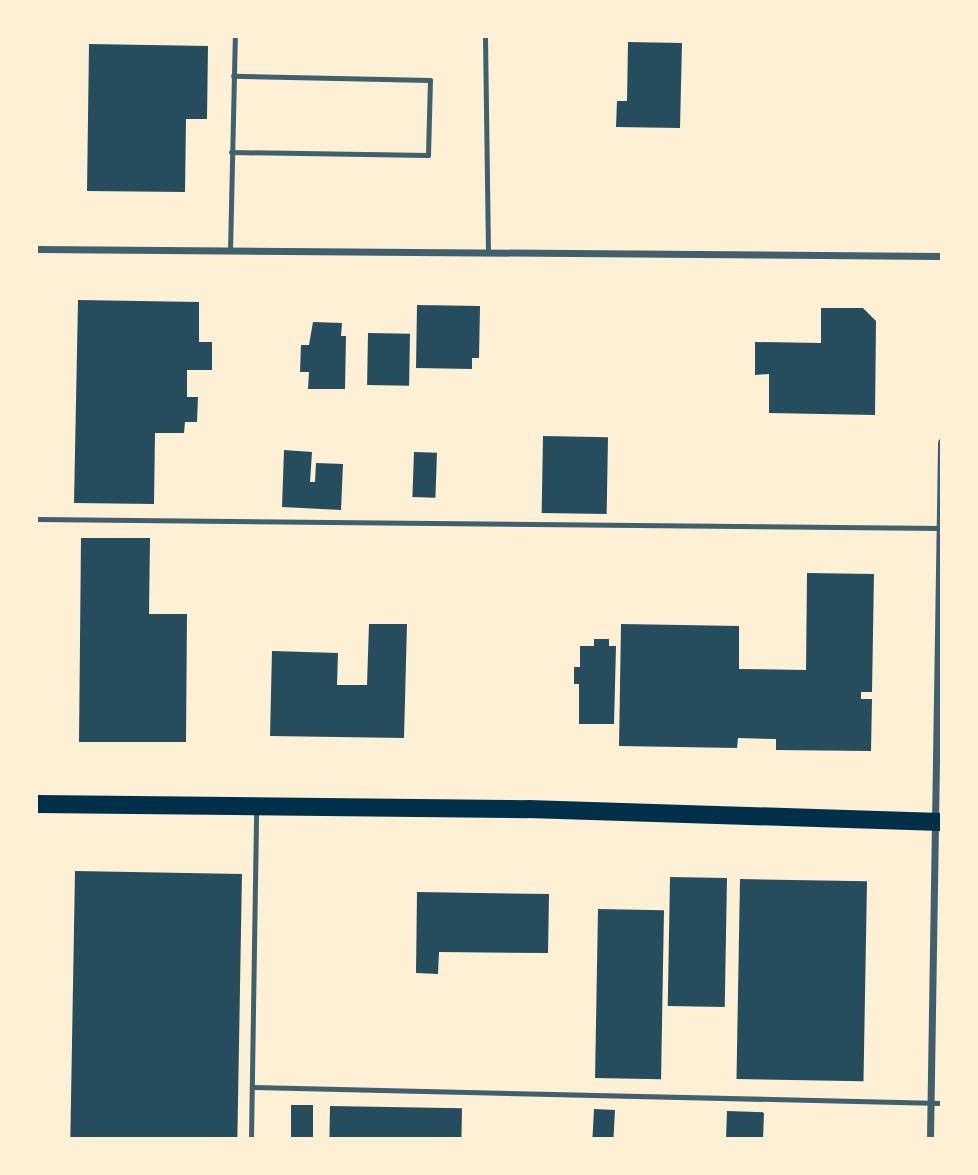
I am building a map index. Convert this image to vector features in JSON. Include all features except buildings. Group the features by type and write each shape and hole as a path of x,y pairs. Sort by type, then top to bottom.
{"main road":[{"path":"37,804 528,808 938,822"}],"street":[{"path":"37,248 941,256"},
{"path":"930,1138 938,822 941,442"}],"lane":[{"path":"230,251 234,37"},
{"path":"485,37 488,253"},
{"path":"231,152 428,155 430,80 233,76"},
{"path":"37,519 940,528"},
{"path":"251,1138 256,805"},
{"path":"252,1087 941,1103"}]}
